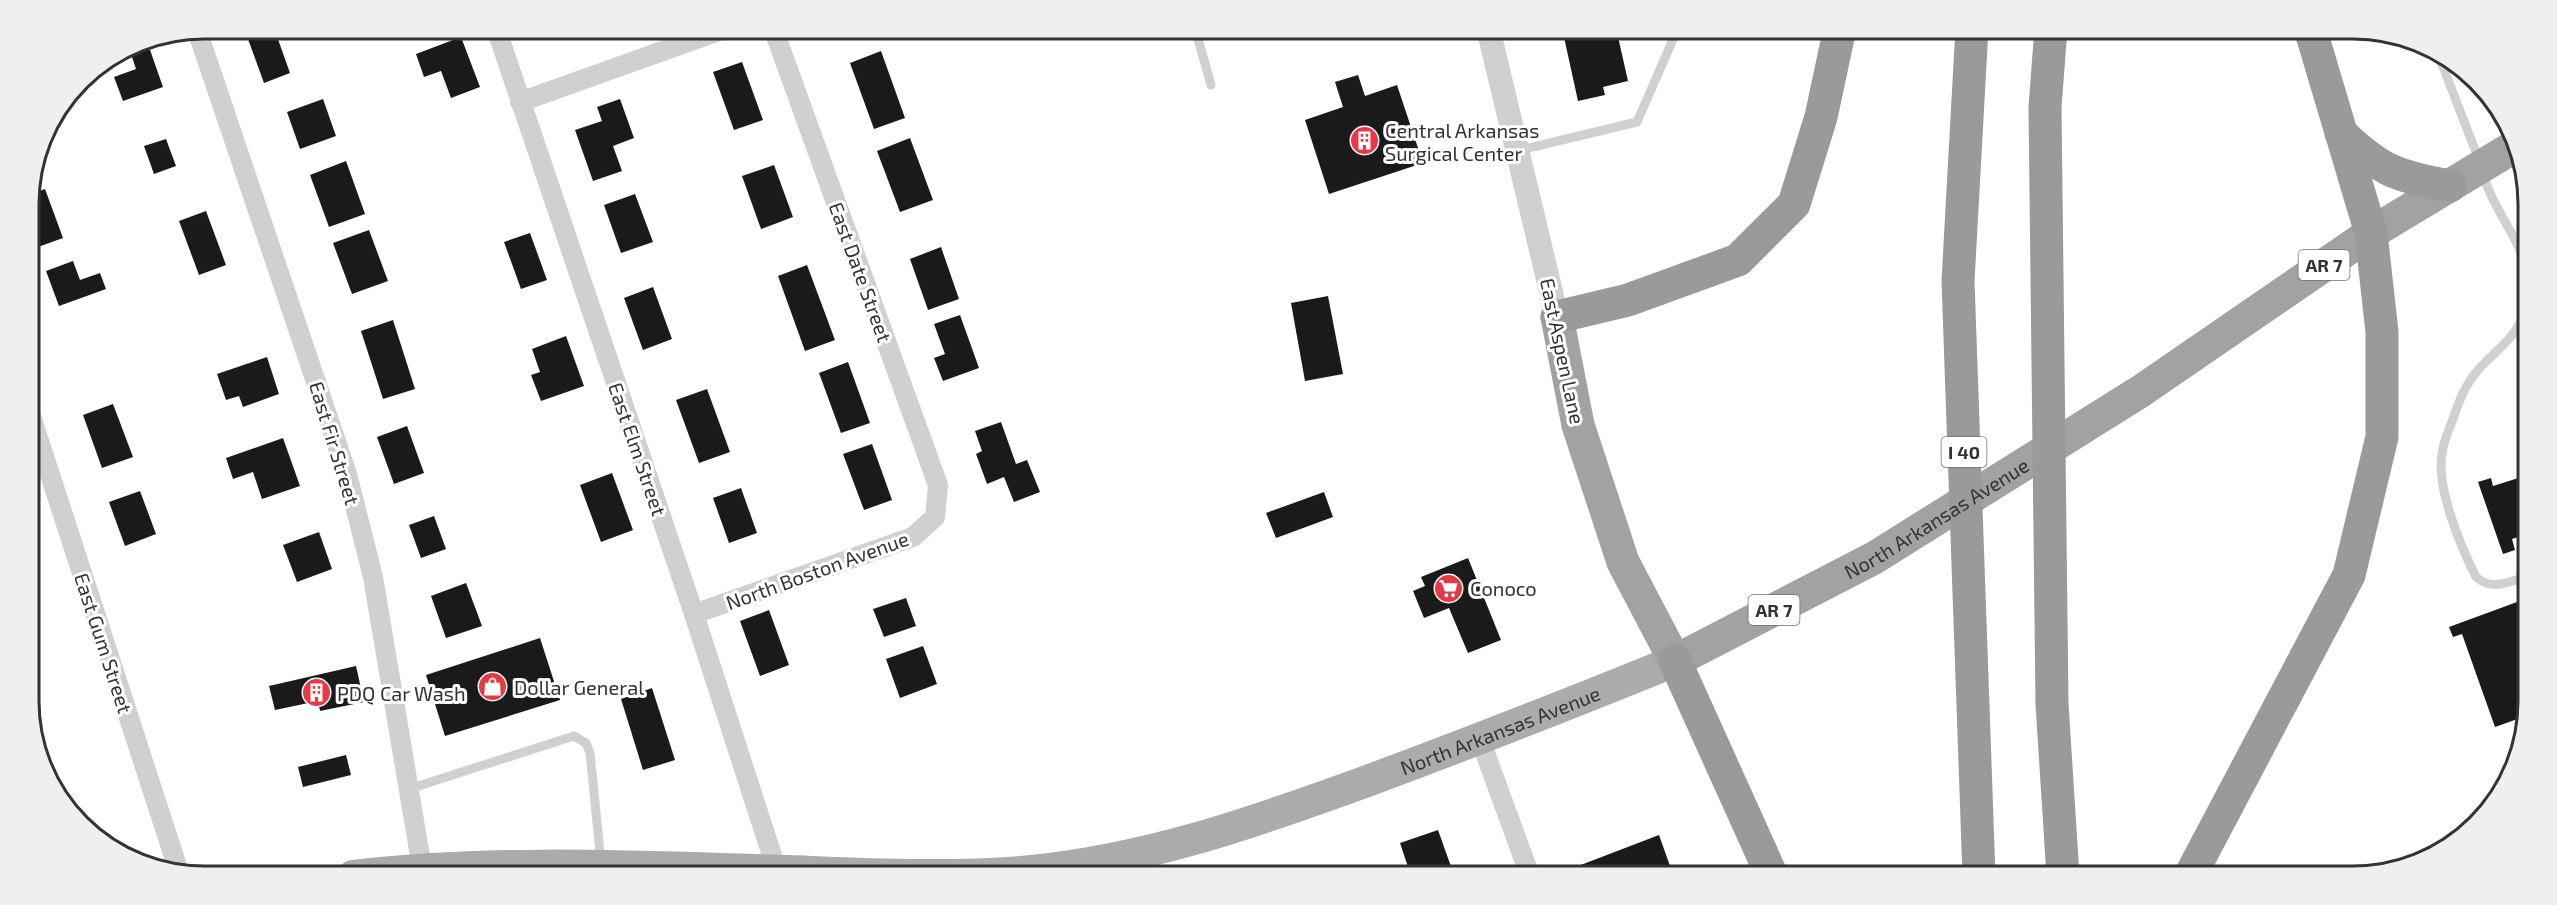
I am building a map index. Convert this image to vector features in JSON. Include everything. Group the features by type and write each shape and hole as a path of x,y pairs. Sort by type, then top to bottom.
{"highway":[{"path":"1557,317 1628,300 1738,260 1794,204 1821,117 1838,39"},
{"name":"I 40","path":"1971,39 1958,281 1979,866"},
{"path":"2050,39 2045,107 2052,704 2062,866"},
{"path":"2195,866 2349,575 2382,437 2382,332 2371,233 2313,39"},
{"path":"2341,133 2367,159 2408,179 2450,186"},
{"name":"North Arkansas Avenue","path":"1675,661 1874,558 2141,391 2371,233 2508,150"},
{"name":"East Aspen Lane","path":"1557,317 1578,425 1623,562 1675,661"},
{"path":"1675,661 1767,866"}],"main road":[{"name":"North Arkansas Avenue","path":"1067,866 1105,861 1248,825 1480,739 1675,661"}],"street":[{"name":"East Fir Street","path":"200,39 347,474 373,577 422,866"},
{"name":"East Elm Street","path":"500,39 694,614 775,866"},
{"path":"520,102 697,39"},
{"name":"East Date Street","path":"777,39 938,485 935,517"},
{"name":"East Aspen Lane","path":"1491,39 1557,317"},
{"name":"East Gum Street","path":"39,441 175,864"},
{"name":"North Boston Avenue","path":"694,614 912,537 935,517"},
{"path":"1480,739 1526,866"}],"lane":[{"path":"1198,39 1211,85"},
{"path":"1517,151 1637,122 1673,39"},
{"path":"2443,66 2482,167 2487,187 2518,245"},
{"path":"2518,327 2511,338 2477,372 2461,394 2440,465 2450,507 2476,577 2483,583 2494,587 2518,579"},
{"path":"409,789 574,736 586,743 590,753 602,866"}],"building":[{"path":"248,39 278,39 290,73 264,83"},
{"path":"456,39 462,39 480,87 451,98 441,71 424,77 416,54"},
{"path":"1564,39 1618,39 1628,81 1603,87 1605,95 1578,101"},
{"path":"150,49 163,87 123,101 114,77 136,69 132,56"},
{"path":"881,51 905,118 874,129 850,63"},
{"path":"742,62 763,120 734,130 713,72"},
{"name":"Central Arkansas Surgical Center","path":"1358,75 1365,96 1397,85 1423,163 1329,194 1305,120 1343,107 1335,82"},
{"path":"323,99 336,136 300,149 287,112"},
{"path":"620,99 634,138 613,146 622,171 593,181 575,130 602,121 597,107"},
{"path":"910,138 933,200 900,212 877,151"},
{"path":"166,139 176,166 154,174 144,146"},
{"path":"346,161 365,214 329,227 310,175"},
{"path":"774,165 793,217 761,229 742,176"},
{"path":"45,189 63,238 39,247 39,194 39,191"},
{"path":"635,194 653,242 621,253 604,205"},
{"path":"206,211 226,265 199,275 179,221"},
{"path":"369,230 388,281 352,294 333,243"},
{"path":"530,233 547,280 521,289 504,242"},
{"path":"941,247 959,299 928,310 910,259"},
{"path":"73,261 80,280 100,273 106,289 59,306 46,271"},
{"path":"807,265 835,340 805,351 778,276"},
{"path":"653,287 672,339 643,350 624,298"},
{"path":"1328,296 1343,374 1305,381 1291,303"},
{"path":"960,315 979,368 943,381 934,358 945,354 934,324"},
{"path":"393,320 415,389 383,399 361,331"},
{"path":"566,336 584,386 541,401 531,375 540,372 532,349"},
{"path":"267,357 279,394 243,407 239,396 226,400 217,374"},
{"path":"848,362 870,423 841,433 819,373"},
{"path":"707,389 730,452 699,463 676,400"},
{"path":"113,404 133,457 102,468 83,415"},
{"path":"1001,422 1016,464 1027,460 1040,492 1014,502 1004,477 987,484 976,454 982,451 975,431"},
{"path":"407,426 424,473 394,484 377,437"},
{"path":"283,438 300,486 262,499 253,472 233,479 226,458"},
{"path":"872,444 892,500 864,510 843,454"},
{"path":"612,473 633,530 601,542 580,485"},
{"path":"2491,478 2493,486 2518,478 2518,537 2512,539 2515,550 2503,554 2478,482"},
{"path":"741,488 757,533 729,543 713,498"},
{"path":"140,491 156,534 125,546 109,502"},
{"path":"1324,492 1333,517 1276,538 1266,513"},
{"path":"434,516 446,549 421,558 409,525"},
{"path":"319,532 332,569 297,582 283,545"},
{"path":"1468,558 1501,640 1468,653 1449,608 1424,618 1413,591 1425,586 1421,577"},
{"path":"466,583 482,626 446,638 431,596"},
{"path":"906,598 916,626 884,637 873,609"},
{"path":"2517,602 2517,719 2495,727 2462,634 2453,637 2449,627"},
{"path":"769,610 789,665 760,676 740,621"},
{"name":"Dollar General","path":"540,638 560,700 445,736 426,675"},
{"path":"923,646 937,684 900,698 886,659"},
{"name":"PDQ Car Wash","path":"356,666 364,702 320,711 318,701 275,710 269,686"},
{"path":"652,688 675,760 643,770 621,699"},
{"path":"346,755 351,775 303,787 298,767"},
{"path":"1438,830 1451,866 1408,866 1400,843"},
{"path":"1659,835 1670,866 1578,866"}],"place":[{"name":"Central Arkansas Surgical Center","path":"1364,141"},
{"name":"Conoco","path":"1449,588"},
{"name":"Dollar General","path":"493,687"},
{"name":"PDQ Car Wash","path":"316,693"}]}
